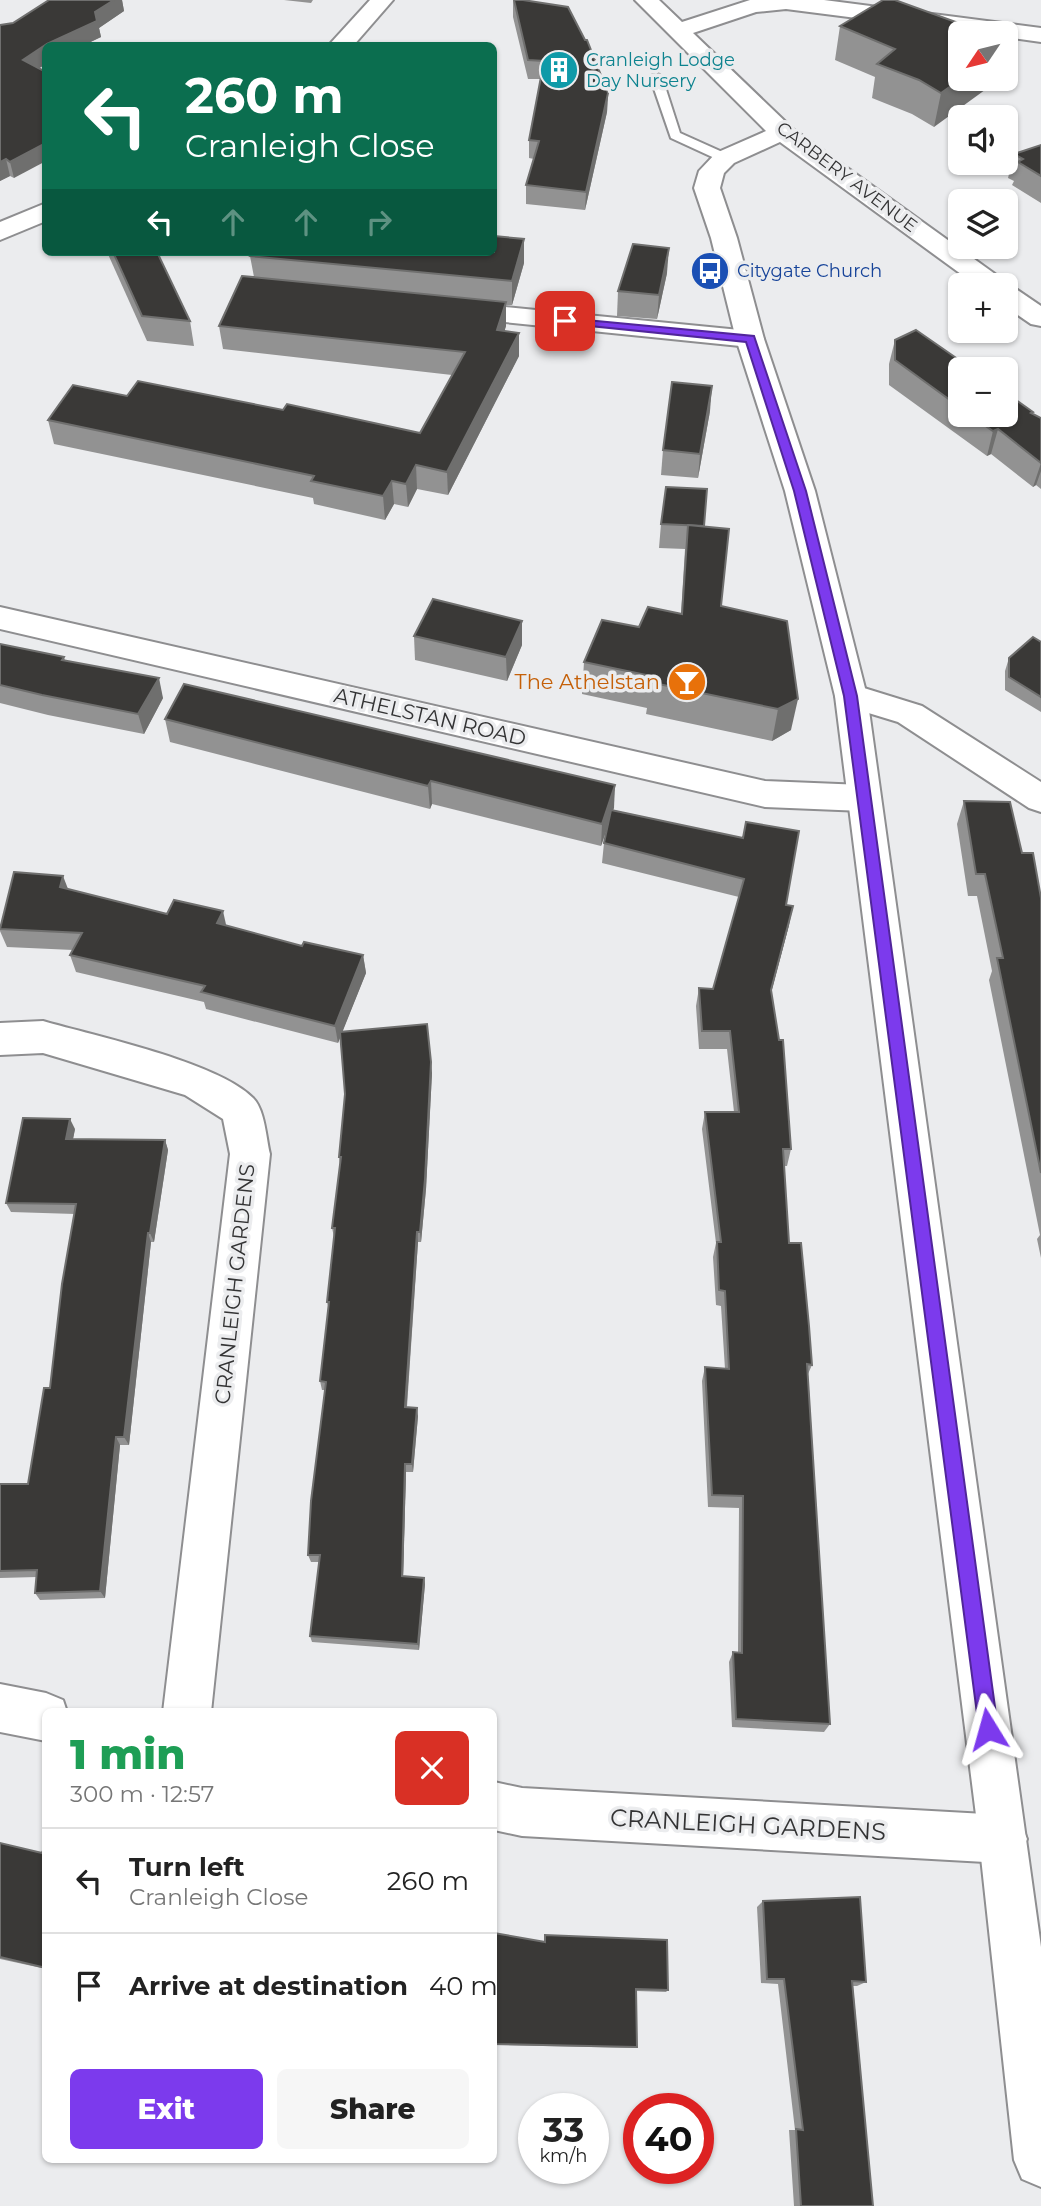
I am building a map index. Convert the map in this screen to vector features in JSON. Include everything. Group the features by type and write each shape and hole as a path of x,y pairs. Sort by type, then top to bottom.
{"street":[{"path":"343,42 383,0"},
{"name":"CARBERY AVENUE","path":"646,0 783,133 976,273"},
{"path":"679,30 752,6 807,2 1041,35"},
{"path":"783,133 750,145 726,158 712,171 707,188 724,238 750,339 800,491 851,696 1003,1839 1041,2160"},
{"path":"0,232 42,213"},
{"path":"1018,303 1041,318"},
{"path":"430,308 750,339"},
{"name":"ATHELSTAN ROAD","path":"0,618 765,794 863,798"},
{"path":"851,696 910,714 1041,799"},
{"name":"CRANLEIGH GARDENS","path":"0,1039 43,1037 69,1044 197,1082 240,1110 250,1154 187,1708"},
{"path":"0,1708 42,1716"},
{"name":"CRANLEIGH GARDENS","path":"497,1808 522,1812 1003,1839"}],"lane":[{"path":"656,77 676,135 726,158"}],"building":[{"path":"49,0 114,0 95,12 97,21 51,42 42,42 42,47 23,60 42,70 42,145 10,162 6,159 0,162 0,25 13,23"},
{"path":"514,0 568,7 587,40 608,93 586,192 526,185 539,141 529,140 544,61 528,60"},
{"path":"883,0 895,0 953,21 948,21 948,88 941,93 919,80 877,64 895,49 840,26"},
{"path":"1041,145 1041,176 1018,162 1023,159 1018,156 1018,153"},
{"path":"497,236 524,239 512,281 250,256 497,256"},
{"path":"633,244 669,248 659,295 618,291"},
{"path":"115,256 159,256 190,321 142,316"},
{"path":"242,276 506,302 497,330 519,333 447,472 416,465 406,484 392,481 383,496 311,481 314,476 48,420 73,385 127,396 138,381 283,410 287,404 420,433 465,352 219,326"},
{"path":"916,330 955,357 948,357 948,399 895,360 895,340"},
{"path":"672,382 712,386 700,454 663,450"},
{"path":"1018,401 1041,418 1041,463 998,429 993,431 987,427 1018,427"},
{"path":"666,487 707,489 704,526 661,524"},
{"path":"688,525 729,529 721,606 787,621 798,699 778,709 649,682 651,676 584,662 602,620 639,627 648,607 682,614"},
{"path":"433,599 522,621 506,657 414,636"},
{"path":"1033,637 1041,642 1041,697 1009,677 1009,658"},
{"path":"0,644 64,657 62,660 159,678 138,714 42,695 0,685"},
{"path":"184,684 615,785 602,824 431,781 428,786 165,719"},
{"path":"964,801 1010,802 1022,853 1033,853 1041,898 1041,1173 997,958 1003,958 985,874 976,874"},
{"path":"611,810 743,838 746,822 799,831 786,905 793,906 771,990 779,1040 783,1040 791,1149 783,1149 789,1243 801,1243 809,1326 812,1365 807,1364 830,1724 736,1719 733,1652 742,1653 743,1496 712,1495 705,1367 729,1369 725,1291 719,1290 717,1242 721,1242 705,1112 739,1112 730,1031 702,1031 699,988 713,989 744,879 604,843"},
{"path":"14,872 63,876 60,887 167,914 174,900 223,911 217,923 302,946 304,942 363,955 335,1026 201,992 205,986 70,955 82,933 0,929"},
{"path":"427,1024 431,1062 425,1179 420,1232 417,1232 405,1407 417,1408 412,1464 405,1464 402,1576 424,1578 418,1644 310,1636 320,1555 308,1555 311,1501 326,1382 320,1381 329,1302 335,1228 332,1228 341,1157 345,1094 340,1032"},
{"path":"23,1118 70,1119 66,1139 165,1140 148,1233 124,1437 116,1437 100,1591 35,1593 37,1570 0,1571 0,1484 28,1484 44,1388 50,1388 62,1284 76,1204 6,1203"},
{"path":"0,1843 42,1853 42,1967 0,1957"},
{"path":"860,1897 866,1982 852,1981 873,2206 801,2206 796,2129 803,2130 784,1979 767,1979 763,1901"},
{"path":"497,1934 545,1942 545,1935 667,1940 668,1990 636,1989 637,2047 497,2044"}],"place":[{"name":"Cranleigh Lodge Day Nursery","path":"559,70"},
{"name":"Citygate Church","path":"710,271"},
{"name":"The Athelstan","path":"687,682"}],"route":[{"path":"565,321 750,339 800,491 851,696 988,1729"}]}
